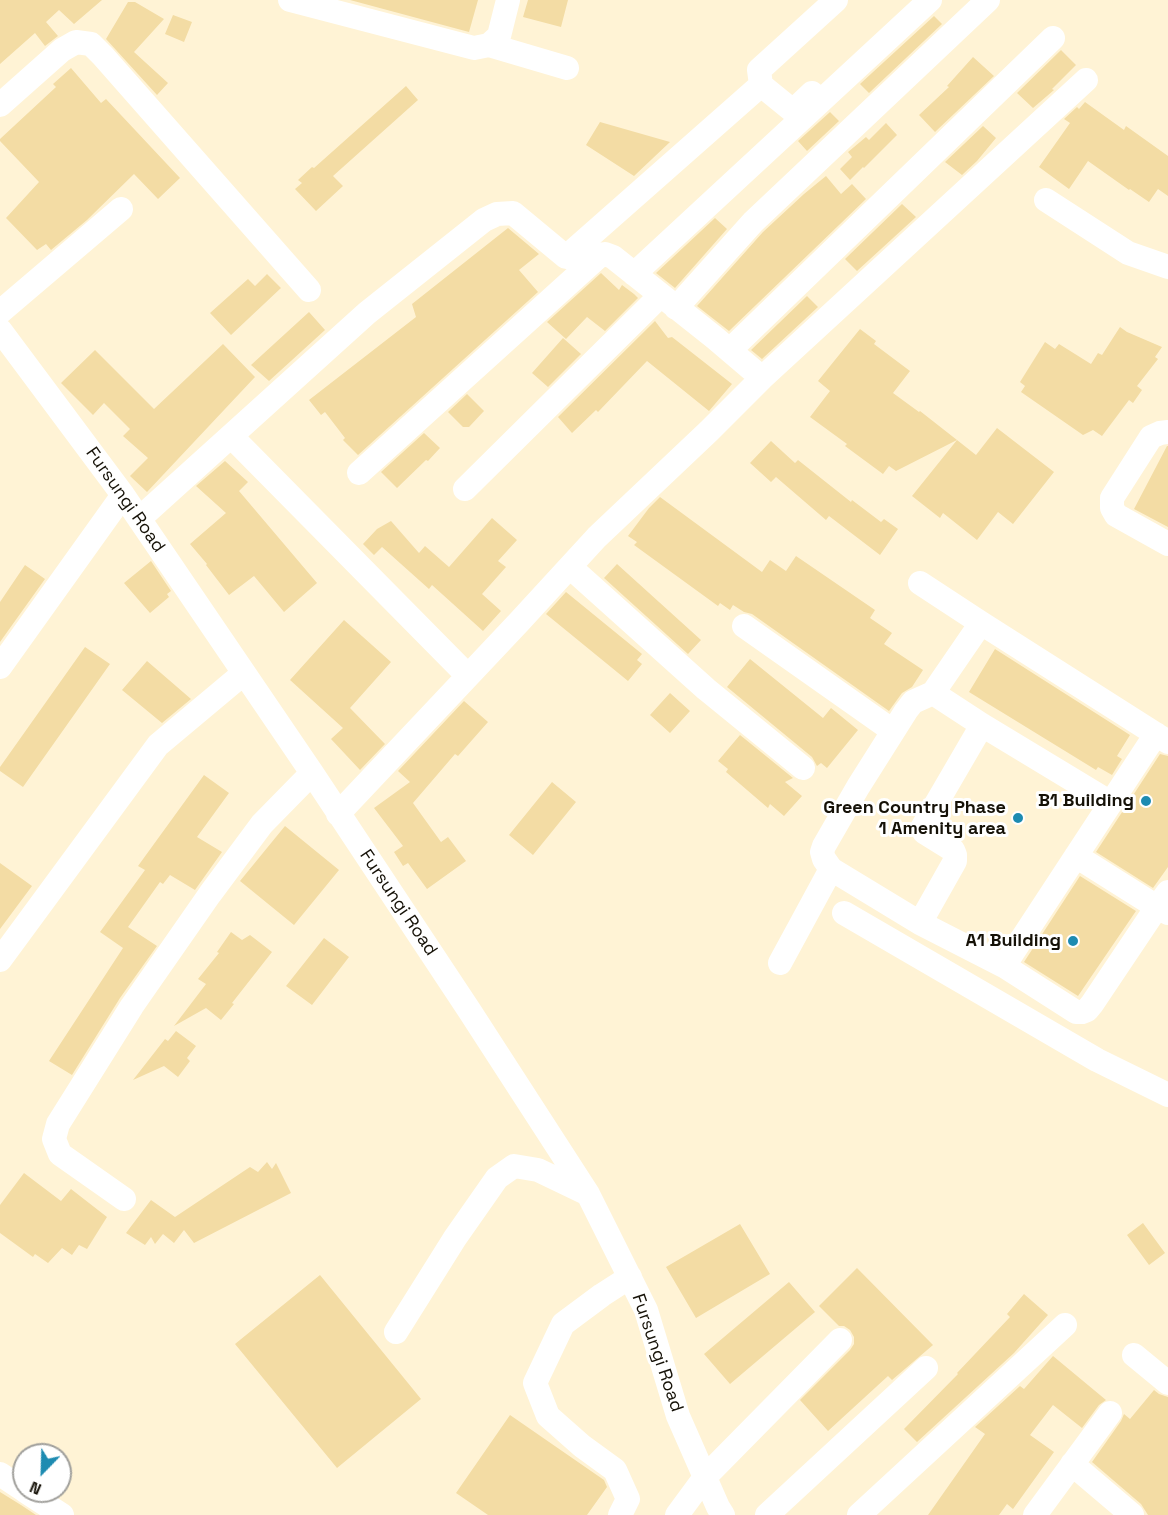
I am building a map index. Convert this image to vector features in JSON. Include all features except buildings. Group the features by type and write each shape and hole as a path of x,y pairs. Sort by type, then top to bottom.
{"street":[{"path":"294,0 474,48 489,45 567,68"},
{"path":"489,45 499,36 508,0"},
{"path":"836,0 759,70 761,85 793,111 917,0"},
{"path":"634,274 930,0"},
{"path":"465,489 668,302 988,0"},
{"path":"730,350 1053,38"},
{"path":"0,105 62,50 76,42 91,44 309,290"},
{"path":"338,814 597,537 710,431 762,378 1086,80"},
{"path":"139,519 367,314 484,220 497,214 513,213 566,257 761,85"},
{"path":"1046,200 1128,253 1168,267"},
{"path":"0,312 121,209"},
{"path":"359,473 599,256 613,257 762,378"},
{"name":"Fursungi Road","path":"0,330 123,495 312,773 588,1194 646,1310 678,1416 705,1477 713,1510"},
{"path":"1168,432 1151,437 1112,498 1112,508 1116,515 1168,544"},
{"path":"231,436 468,676"},
{"path":"0,667 123,495"},
{"path":"570,567 706,689 803,768"},
{"path":"920,583 1162,738 1111,802 1004,966"},
{"path":"981,623 933,693 913,702 893,731 824,846 822,852 824,859 831,869 920,923 1004,966 1071,1010 1082,1012 1092,1004 1164,904 1076,856"},
{"path":"744,626 893,731"},
{"path":"0,960 158,745 244,673"},
{"path":"933,693 1111,802"},
{"path":"920,923 955,861 953,850 924,832 922,828 982,725"},
{"path":"124,1199 60,1154 54,1139 58,1124 132,1006 217,885 262,824 312,773"},
{"path":"780,963 831,869"},
{"path":"844,913 1097,1059 1168,1095"},
{"path":"396,1332 455,1238 497,1178 514,1166 538,1170 588,1194"},
{"path":"620,1515 628,1499 615,1470 582,1446 548,1416 536,1383 563,1324 630,1277"},
{"path":"858,1515 1065,1325"},
{"path":"677,1515 705,1477 840,1340"},
{"path":"1134,1355 1168,1383"},
{"path":"767,1515 926,1368"},
{"path":"1035,1515 1110,1413"},
{"path":"1072,1464 1131,1515"},
{"path":"44,1503 62,1515"}],"place":[{"name":"B1 Building","path":"1146,801"},
{"name":"Green Country Phase 1 Amenity area","path":"1018,818"},
{"name":"A1 Building","path":"1073,941"}]}
